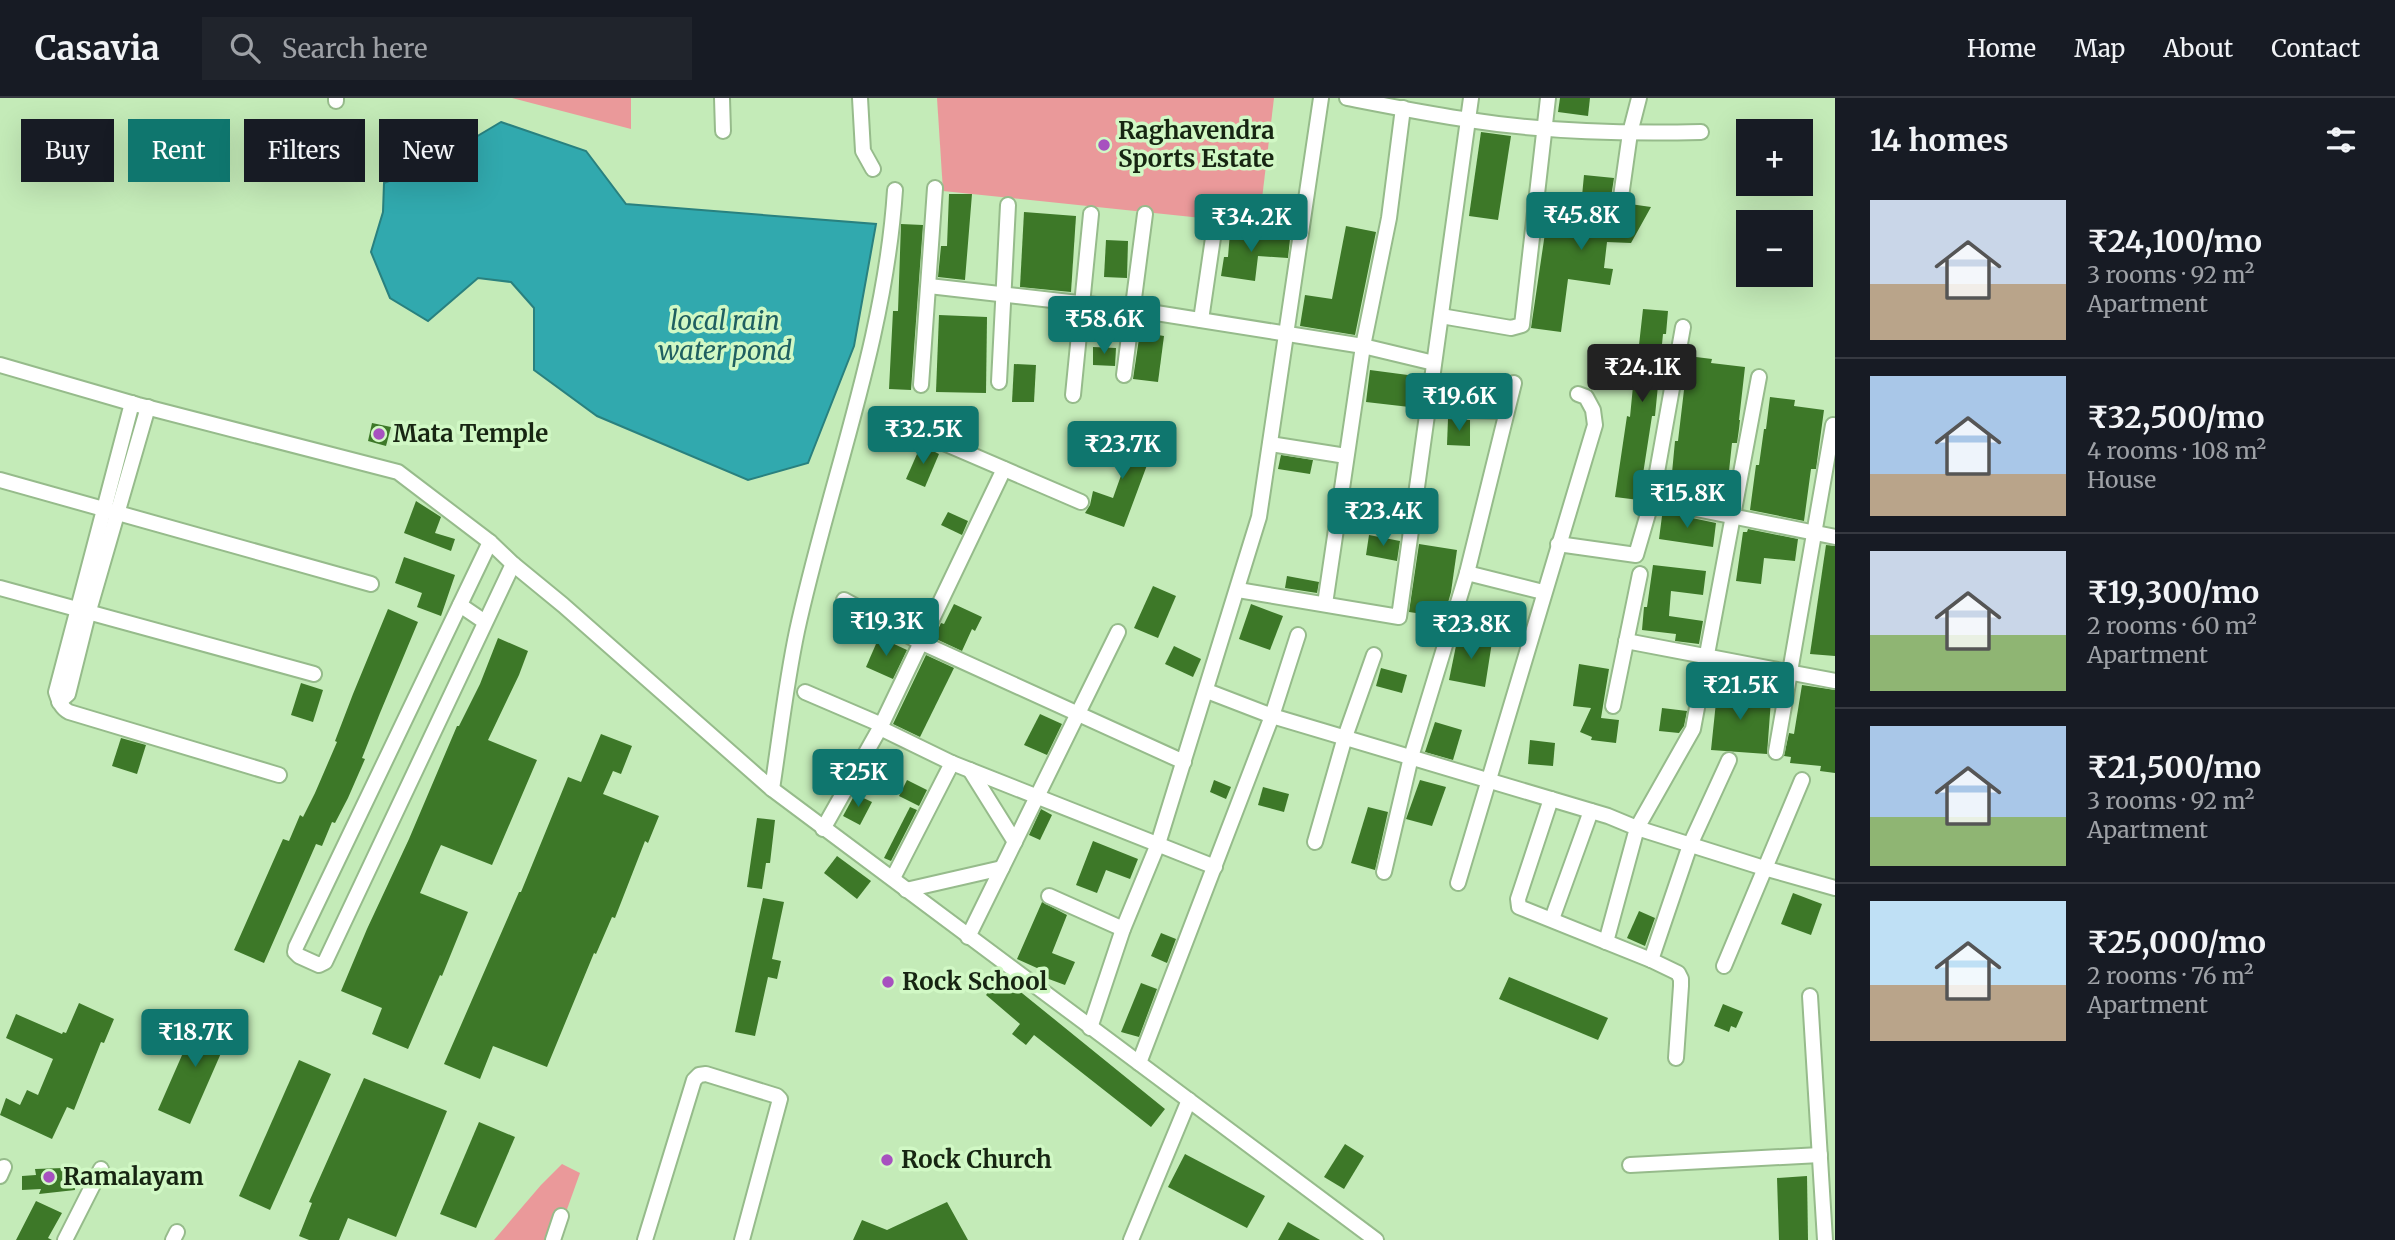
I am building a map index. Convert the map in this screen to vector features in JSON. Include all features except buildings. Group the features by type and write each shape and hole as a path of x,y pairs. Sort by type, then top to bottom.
{"street":[{"path":"722,98 723,131"},
{"path":"860,98 863,151 873,169"},
{"path":"1090,1028 1123,929 1158,844 1259,517 1321,98"},
{"path":"1347,98 1470,121 1546,129 1630,134 1701,132"},
{"path":"1238,590 1399,617 1470,121 1471,98"},
{"path":"1441,316 1511,328 1522,325 1548,98"},
{"path":"1618,218 1630,134 1639,98"},
{"path":"1325,604 1363,346 1389,218 1403,108"},
{"path":"920,385 935,188"},
{"path":"772,789 797,632 866,375 877,324 895,190"},
{"path":"999,382 1007,205"},
{"path":"1073,395 1091,214"},
{"path":"1124,375 1145,214"},
{"path":"1202,320 1214,231"},
{"path":"929,286 1131,309 1363,346 1434,363"},
{"path":"1558,544 1636,555 1652,500 1683,327"},
{"path":"0,365 148,408 398,472 491,542 772,789 1376,1240"},
{"path":"1606,942 1637,828 1693,729 1759,377"},
{"path":"1384,872 1411,757 1467,573 1514,383"},
{"path":"1458,883 1594,425 1592,410 1586,397 1578,394"},
{"path":"111,511 132,403"},
{"path":"148,408 111,511 83,612 68,694 60,702 63,709 69,712 279,775"},
{"path":"1428,409 1506,411"},
{"path":"895,422 1081,502"},
{"path":"1776,752 1833,425"},
{"path":"1270,444 1346,456"},
{"path":"823,829 881,727 1004,469"},
{"path":"0,480 371,584"},
{"path":"1652,500 1835,537"},
{"path":"491,542 296,947 295,952 299,956 319,965 325,962 513,564"},
{"path":"1467,573 1543,592"},
{"path":"1613,706 1640,574"},
{"path":"0,588 314,674"},
{"path":"844,600 920,642 1184,762"},
{"path":"460,605 485,622"},
{"path":"968,937 1118,632"},
{"path":"1139,1063 1272,716 1298,635"},
{"path":"1626,641 1835,681"},
{"path":"1315,842 1345,737 1374,655"},
{"path":"1207,691 1272,716 1591,811 1690,845 1835,888"},
{"path":"805,692 953,763 1215,867"},
{"path":"1651,960 1690,845 1729,760"},
{"path":"893,878 953,763"},
{"path":"970,770 1015,842"},
{"path":"1724,966 1802,780"},
{"path":"1551,799 1519,906 1678,973 1681,979 1676,1058"},
{"path":"1552,919 1591,811"},
{"path":"906,890 1002,868"},
{"path":"1049,896 1123,929"},
{"path":"1810,996 1825,1240"},
{"path":"645,1240 694,1080 699,1075 706,1074 780,1099 742,1240"},
{"path":"1131,1240 1189,1100"},
{"path":"1630,1165 1820,1155"},
{"path":"65,1240 101,1169"},
{"path":"553,1240 561,1216"}],"shaded area":[{"path":"512,98 631,98 631,129"},
{"name":"Raghavendra Sports Estate","path":"937,98 1274,98 1259,224 943,191"},
{"path":"562,1164 580,1173 556,1240 494,1240 541,1185"}],"water":[{"name":"local rain water pond","path":"501,122 586,151 626,204 876,224 854,346 808,463 748,480 597,416 534,370 534,308 511,282 478,278 428,321 390,298 371,252 383,212 384,183 478,182 478,136"}],"place":[{"name":"Raghavendra Sports Estate","path":"1104,145"},
{"name":"Mata Temple","path":"379,434"},
{"name":"Rock School","path":"888,982"},
{"name":"Rock Church","path":"887,1160"},
{"name":"Ramalayam","path":"49,1177"}]}
